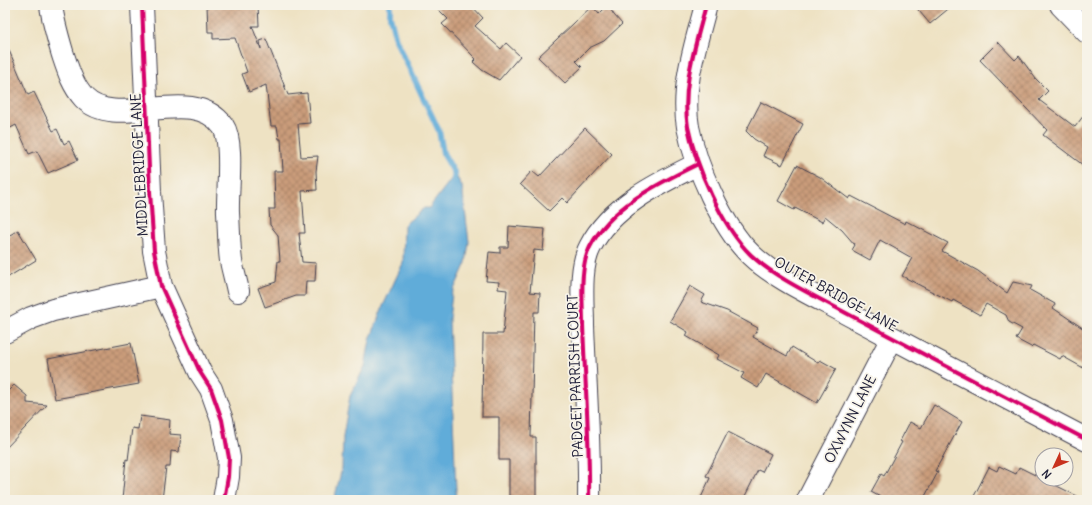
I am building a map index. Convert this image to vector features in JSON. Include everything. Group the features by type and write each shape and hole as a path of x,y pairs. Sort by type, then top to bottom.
{"street":[{"path":"51,5 53,23 66,65 72,80 85,99 101,108 110,110 147,110 155,108 181,107 202,111 217,120 224,127 229,142 228,211 231,260 238,290"},
{"name":"MIDDLEBRIDGE LANE","path":"142,5 154,251 161,286 200,372 211,389 222,420 228,458 228,477 224,500"},
{"name":"OUTER BRIDGE LANE","path":"706,5 690,70 687,98 688,127 698,164 718,209 732,234 751,256 773,272 892,338 1087,440"},
{"path":"1061,5 1087,32"},
{"name":"PADGET PARRISH COURT","path":"589,500 583,292 584,264 589,247 605,224 626,205 668,178 698,164"},
{"path":"5,332 32,318 53,310 161,286"},
{"name":"OXWYNN LANE","path":"808,500 892,338"}],"water":[{"path":"455,174 462,186 469,242 466,263 452,294 449,319 456,490 455,500 334,500 342,468 343,436 350,396 365,366 370,340 383,306 403,263 404,225 424,208 429,208"}],"building":[{"path":"207,5 258,5 259,26 252,26 261,49 260,41 266,39 288,95 307,93 310,123 298,124 301,157 318,156 316,171 317,190 302,191 305,233 299,233 302,262 316,263 315,281 306,281 305,296 296,296 265,307 258,288 276,282 278,261 280,261 278,235 270,225 269,209 275,209 274,171 283,171 281,139 279,139 277,126 271,126 266,85 249,92 242,74 247,72 235,38 213,39 213,32 208,32"},
{"path":"434,5 471,5 483,18 475,26 501,49 506,43 520,56 499,80 482,70 473,62 476,59 442,24 448,19"},
{"path":"608,5 622,24 604,41 589,48 576,61 582,67 565,83 538,57 592,6 599,14"},
{"path":"914,5 953,5 930,24"},
{"path":"5,41 28,95 34,92 53,131 57,129 64,144 69,141 78,160 48,173 37,151 29,154 16,125 5,131"},
{"path":"998,42 1015,60 1019,56 1036,79 1048,91 1039,100 1075,127 1087,111 1087,168 1043,135 1047,130 980,60"},
{"path":"761,102 803,124 782,165 763,156 767,147 754,139 746,131"},
{"path":"585,128 612,154 567,203 562,198 549,211 520,184 532,171 539,177"},
{"path":"797,165 820,177 849,199 851,196 905,224 906,221 948,243 942,251 978,271 1007,293 1013,282 1032,286 1030,290 1055,304 1053,308 1087,331 1087,370 1062,356 1060,359 1033,345 1031,347 1016,339 1022,329 1009,322 1006,315 986,304 980,315 953,300 952,302 902,276 912,258 880,240 870,260 852,250 855,245 842,230 825,216 822,222 795,208 794,210 778,201"},
{"path":"509,226 545,229 543,251 534,250 530,292 540,293 539,312 534,312 531,437 536,437 536,500 509,500 509,460 499,460 499,417 482,417 483,334 503,334 507,290 498,289 499,282 486,281 489,252 500,253 500,247 508,247"},
{"path":"18,230 36,260 5,279 5,238"},
{"path":"690,286 705,295 701,302 727,311 758,328 753,337 787,356 792,347 818,363 820,360 836,369 817,403 766,374 758,388 741,378 744,373 717,359 719,355 686,336 688,332 670,321"},
{"path":"131,343 139,384 55,399 48,359"},
{"path":"14,385 27,396 27,403 47,405 5,449 5,394"},
{"path":"934,405 962,422 935,471 938,472 923,500 886,500 871,492 881,474 884,476 902,442 900,441 910,422 921,428"},
{"path":"140,416 170,420 169,434 181,435 179,452 171,451 170,467 166,467 162,500 122,500 126,459 128,460 132,428 138,429"},
{"path":"728,432 771,454 762,472 758,470 743,500 700,500 710,478 706,476"},
{"path":"999,466 1016,474 1019,467 1034,474 1034,487 1059,487 1085,500 972,500 989,467 997,471"}],"waterway":[{"path":"390,5 390,16 396,40 439,131 443,153 455,174 453,182"}],"cycle path":[{"path":"142,5 154,251 161,286 200,372 211,389 222,420 229,458 228,477 224,500"},
{"path":"706,5 694,50 688,81 686,97 688,127 697,160 712,196 720,213 740,243 751,255 772,272 797,287 1087,440"},
{"path":"589,500 588,434 582,296 584,265 587,255 599,232 610,219 623,208 652,188 698,164"}]}
